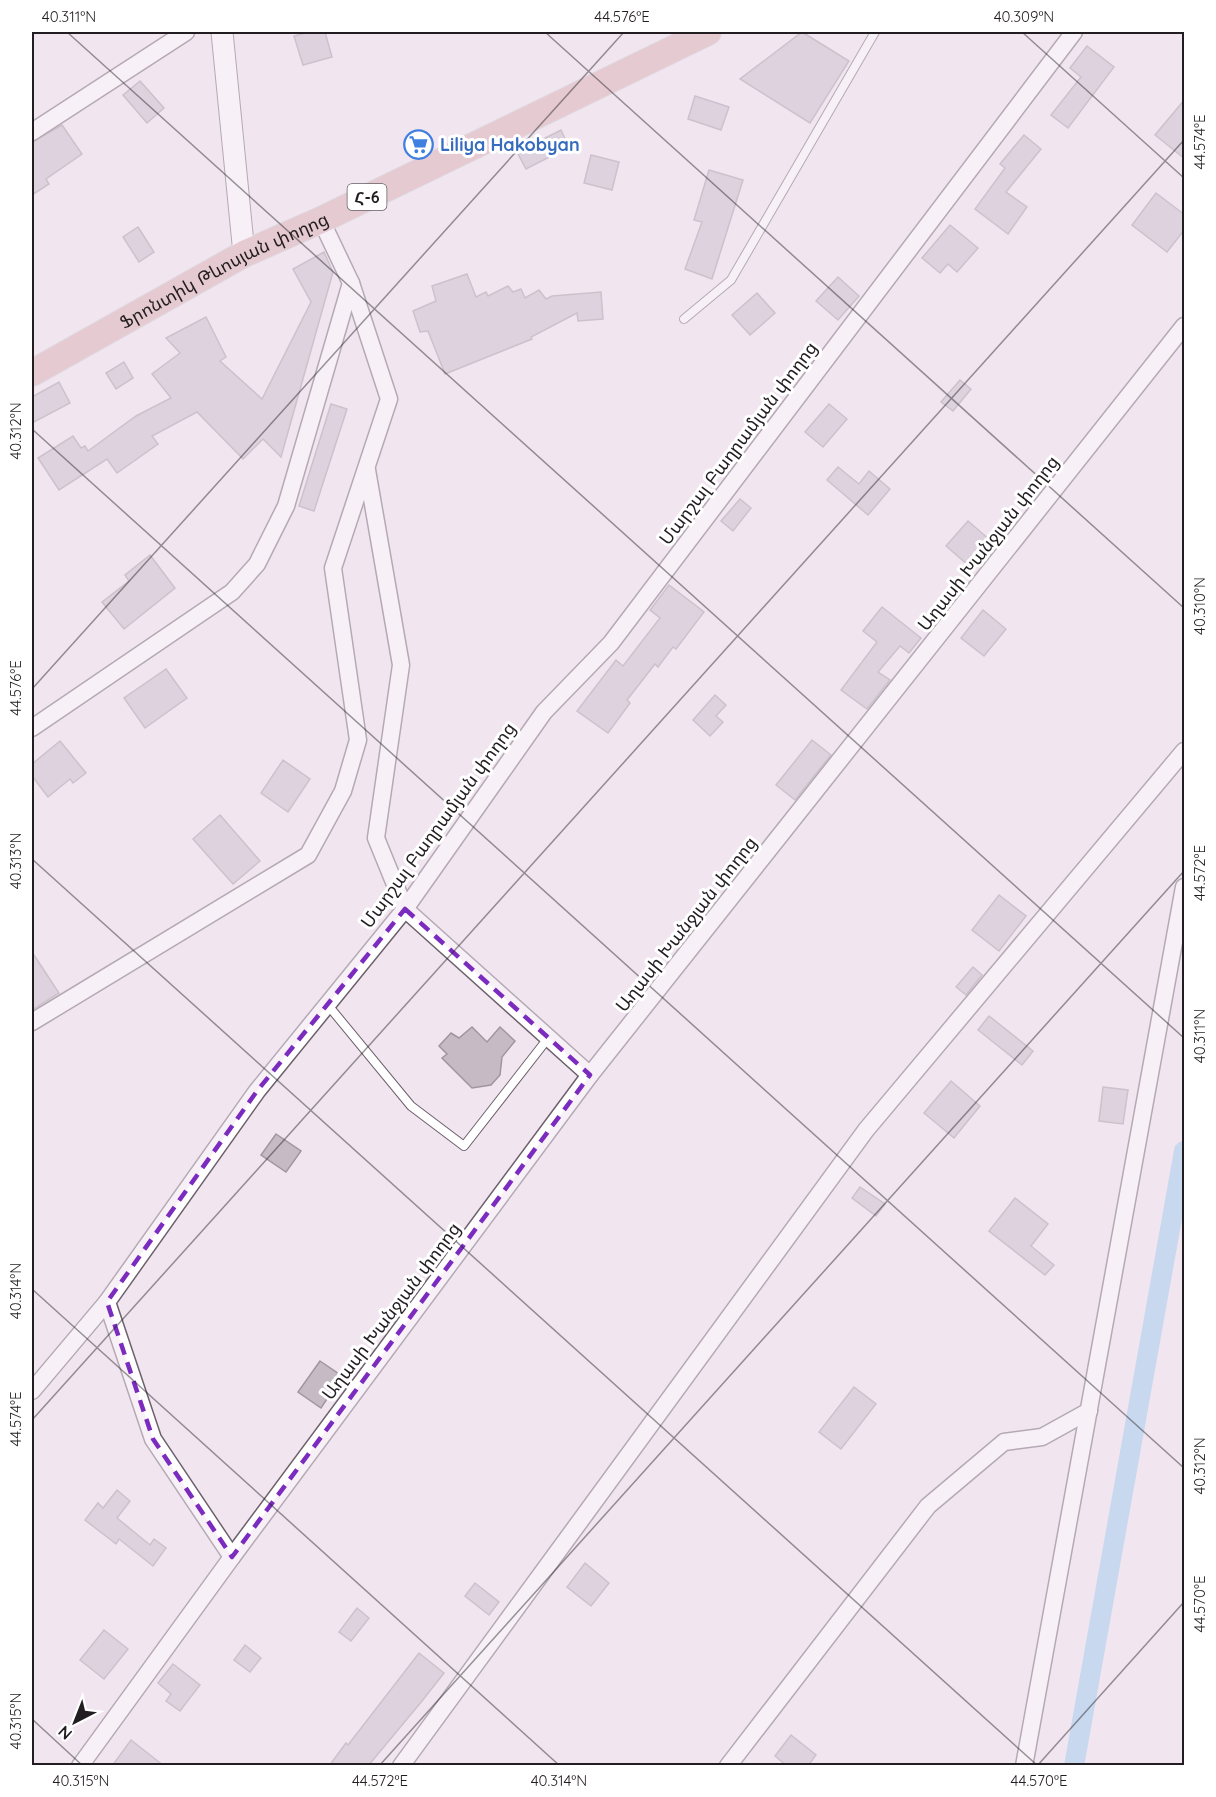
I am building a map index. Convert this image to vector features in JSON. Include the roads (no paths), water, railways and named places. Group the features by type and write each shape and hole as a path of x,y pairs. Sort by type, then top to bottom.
{"main road":[{"name":"Ֆրոնտիկ Թևոսյան փողոց","path":"32,373 244,254 708,32"}],"street":[{"path":"32,132 186,32"},
{"path":"222,32 244,254"},
{"name":"Մարշալ Բաղրամյան փողոց","path":"32,1391 107,1302 257,1091 405,909 544,712 611,643 1074,32"},
{"path":"32,1022 308,855 343,791 358,740 333,568 389,399 351,283 321,219"},
{"path":"32,728 231,592 257,564 286,506 351,283"},
{"name":"Աղասի Խանջյան փողոց","path":"232,1557 590,1075 1185,326"},
{"path":"366,467 401,665 376,838 405,909 550,1036 590,1075"},
{"path":"401,1766 866,1131 1185,751"},
{"path":"1024,1766 1185,887"},
{"path":"80,1766 232,1557 153,1439 107,1302"},
{"path":"728,1766 928,1506 1004,1442 1042,1437 1089,1411"}],"lane":[{"path":"684,319 731,280 875,32"},
{"path":"326,1004 411,1106 464,1146 550,1036"}],"waterway":[{"path":"1074,1766 1184,1151"}],"place":[{"name":"Liliya Hakobyan","path":"419,144"}]}
